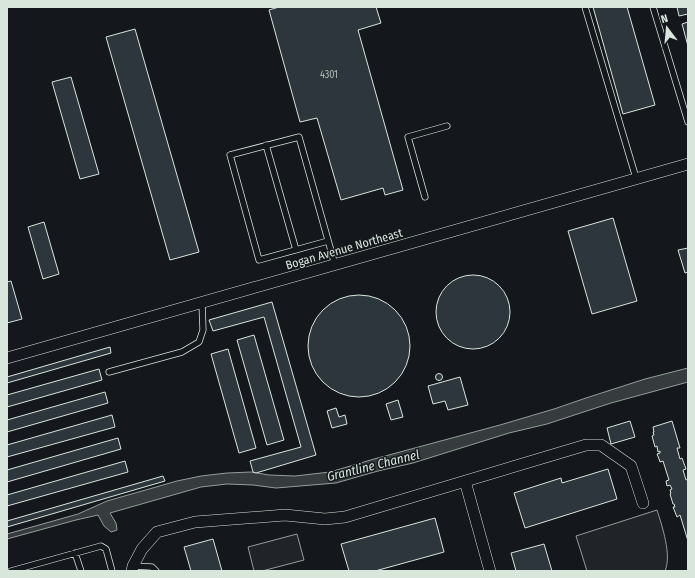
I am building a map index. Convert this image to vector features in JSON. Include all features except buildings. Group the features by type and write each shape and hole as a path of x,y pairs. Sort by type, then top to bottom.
{"street":[{"name":"Bogan Avenue Northeast","path":"7,358 688,164"},
{"path":"133,569 142,549 157,532 196,522 284,515 325,519 345,517 586,445 600,445 631,466 643,503"},
{"path":"465,481 490,571"}],"lane":[{"path":"585,7 636,178"},
{"path":"653,7 688,122"},
{"path":"425,197 408,137 447,126"},
{"path":"328,241 259,260 230,155 299,137 335,265"},
{"path":"266,145 296,250"},
{"path":"109,372 182,352 199,342 203,330 202,303"},
{"path":"11,571 101,546 106,549 112,571"},
{"path":"75,553 81,571"},
{"path":"133,569 152,567 156,571"}],"shaded area":[{"path":"657,510 664,532 667,549 667,564 665,571 587,571 576,536"},
{"path":"297,534 304,560 262,571 254,571 248,547"}],"water":[{"name":"Grantline Channel","path":"688,368 688,382 611,403 547,424 509,433 413,463 336,483 276,488 227,484 201,487 110,513 116,523 117,530 111,532 104,526 98,515 7,539 7,534 78,514 107,501 177,481 227,473 251,472 269,475 295,476 330,472 500,425 645,379"}]}
